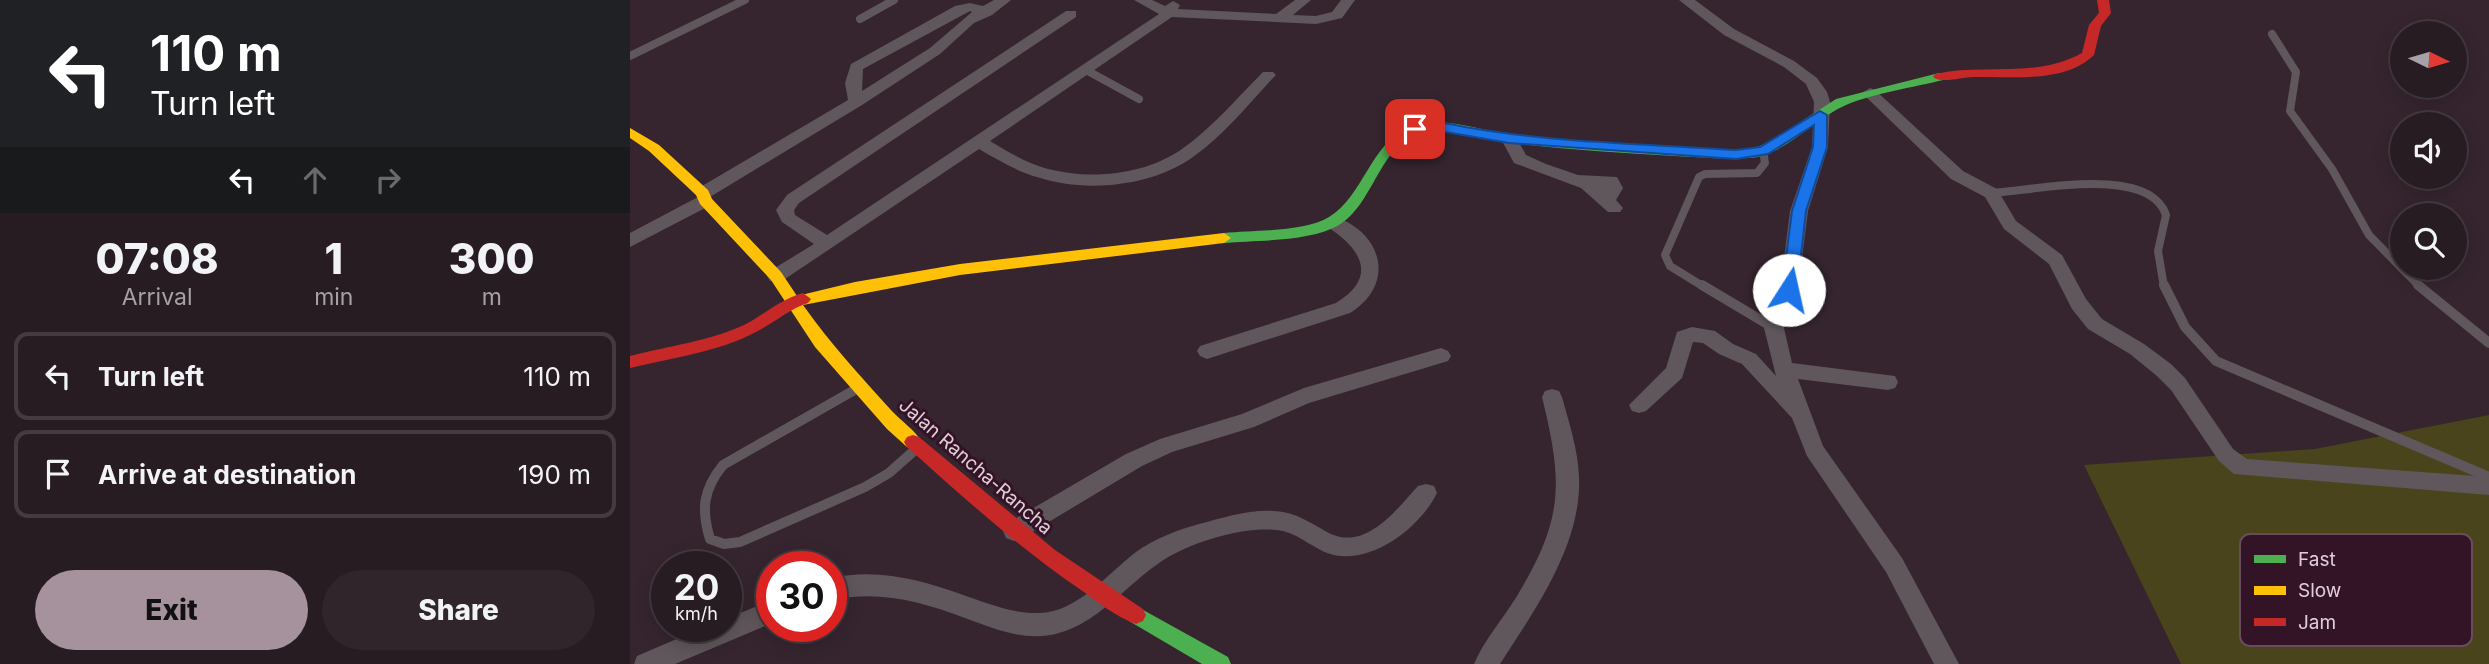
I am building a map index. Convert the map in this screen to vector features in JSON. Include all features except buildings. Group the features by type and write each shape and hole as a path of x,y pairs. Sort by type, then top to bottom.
{"street":[{"path":"630,241 856,102 935,51 969,20 1004,0"},
{"path":"1141,0 1172,7 1281,18 1328,18 1337,15 1348,0"},
{"path":"1281,18 1304,0"},
{"path":"1686,0 1729,32 1774,55 1812,81 1822,102 1820,147 1799,211 1793,275 1774,328 1784,370 1814,450 1894,565 1947,664"},
{"path":"630,362 726,338 751,328 795,301 862,285 998,264 1297,230 1332,222 1344,213 1393,146 1415,129 1440,127 1509,139 1720,154 1763,150 1841,102 1870,93 1962,72 2019,75 2072,65 2088,55 2095,25 2105,13 2103,0"},
{"path":"856,102 854,73 863,61 904,42 960,9 970,7 987,12"},
{"path":"776,276 1086,70 1172,7"},
{"path":"827,244 788,218 785,210 793,199 1071,14"},
{"path":"977,141 1033,170 1064,177 1098,178 1155,169 1176,161 1192,149 1268,75"},
{"path":"1870,93 1957,175 1991,193 2010,225 2056,260 2079,304 2095,324 2137,349 2164,370 2178,384 2226,455 2242,468 2489,486"},
{"name":"Jalan Rancha-Rancha","path":"630,132 654,148 704,197 776,276 821,344 893,424 1014,531 1101,594 1221,664"},
{"path":"1509,139 1520,159 1530,164 1580,180 1611,181 1615,188 1611,204"},
{"path":"1207,351 1358,301 1367,291 1370,266 1349,230 1332,222"},
{"path":"1639,405 1675,372 1685,337 1700,334 1749,359 1803,420"},
{"path":"1014,531 1134,460 1167,445 1247,421 1304,396 1441,356"},
{"path":"1784,370 1888,382"},
{"path":"1486,664 1526,603 1562,519 1568,490 1566,461 1552,397"},
{"path":"847,585 883,582 1006,621 1026,625 1049,624 1073,614 1147,558 1174,542 1202,533 1266,520 1284,522 1332,545 1349,547 1384,537 1426,493"},
{"path":"646,664 756,618"}],"lane":[{"path":"630,56 744,0"},
{"path":"860,19 894,0"},
{"path":"2272,34 2296,72 2290,111 2332,169 2370,234 2392,262 2489,343"},
{"path":"1086,70 1139,99"},
{"path":"1763,150 1765,163 1757,173 1705,174 1699,177 1665,255 1670,267 1774,328"},
{"path":"1991,193 2084,183 2119,186 2148,195 2165,209 2168,217 2157,255 2161,275 2183,327 2203,353 2216,361 2489,477"},
{"path":"861,386 723,465 710,480 703,496 704,519 710,539 724,544 740,542 865,486 889,473 919,446"}],"shaded area":[{"path":"2489,415 2489,664 2181,664 2084,465 2315,449"}],"traffic: fast":[{"path":"1224,238 1297,231 1334,221 1355,200 1391,147 1414,130 1426,127 1450,127 1501,138 1602,147 1751,154 1776,144 1841,102 1939,77"},
{"path":"1136,615 1221,664"}],"traffic: slow":[{"path":"630,132 654,148 703,193 705,201 776,276 821,343 893,424 913,442"},
{"path":"803,299 960,269 1224,238"}],"traffic: jam":[{"path":"1939,77 1977,73 2034,73 2071,64 2088,55 2095,25 2105,13 2103,0"},
{"path":"630,362 726,338 751,328 795,301 803,299"},
{"path":"913,442 1048,556 1136,615"}],"route":[{"path":"1415,129 1440,127 1509,139 1736,155 1763,150 1776,144 1820,115 1820,147 1799,211 1789,290"}]}
